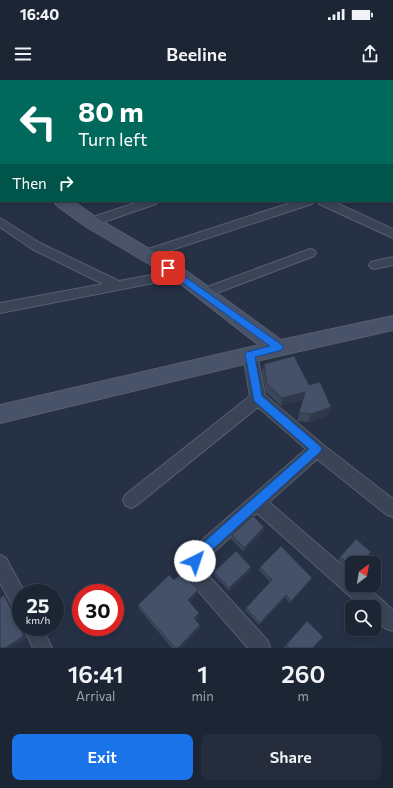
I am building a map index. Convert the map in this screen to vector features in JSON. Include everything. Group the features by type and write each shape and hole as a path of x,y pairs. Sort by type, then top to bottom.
{"street":[{"path":"63,202 91,222 179,274 278,348"},
{"path":"91,222 149,202"},
{"path":"146,254 305,202"},
{"path":"325,202 393,234"},
{"path":"0,222 36,246 118,286"},
{"path":"204,293 310,253"},
{"path":"375,265 393,261"},
{"path":"2,306 179,274"},
{"path":"0,414 250,354 393,323"},
{"path":"250,354 258,398 317,449 393,510"},
{"path":"131,500 258,398"},
{"path":"261,648 200,580 195,561 208,546 317,449"},
{"path":"257,502 393,622"},
{"path":"0,564 12,587"},
{"path":"37,636 43,648"}],"building":[{"path":"294,356 309,385 320,382 331,407 311,414 299,413 305,392 282,398 267,384 264,364"},
{"path":"253,516 264,527 244,548 232,535"},
{"path":"356,539 371,552 367,556 345,556 345,561 340,557"},
{"path":"281,546 312,578 291,601 286,595 260,623 246,608 272,580 260,567"},
{"path":"236,551 251,567 229,588 214,572"},
{"path":"182,573 198,590 188,600 199,613 194,618 200,625 178,648 175,648 138,605 169,575 174,580"},
{"path":"4,595 12,610 12,636 24,636 5,648 0,648 0,598"},
{"path":"307,621 323,637 313,648 288,648 286,645"}],"route":[{"path":"168,268 179,274 278,348 250,354 258,398 317,449 208,546 195,561"}]}
